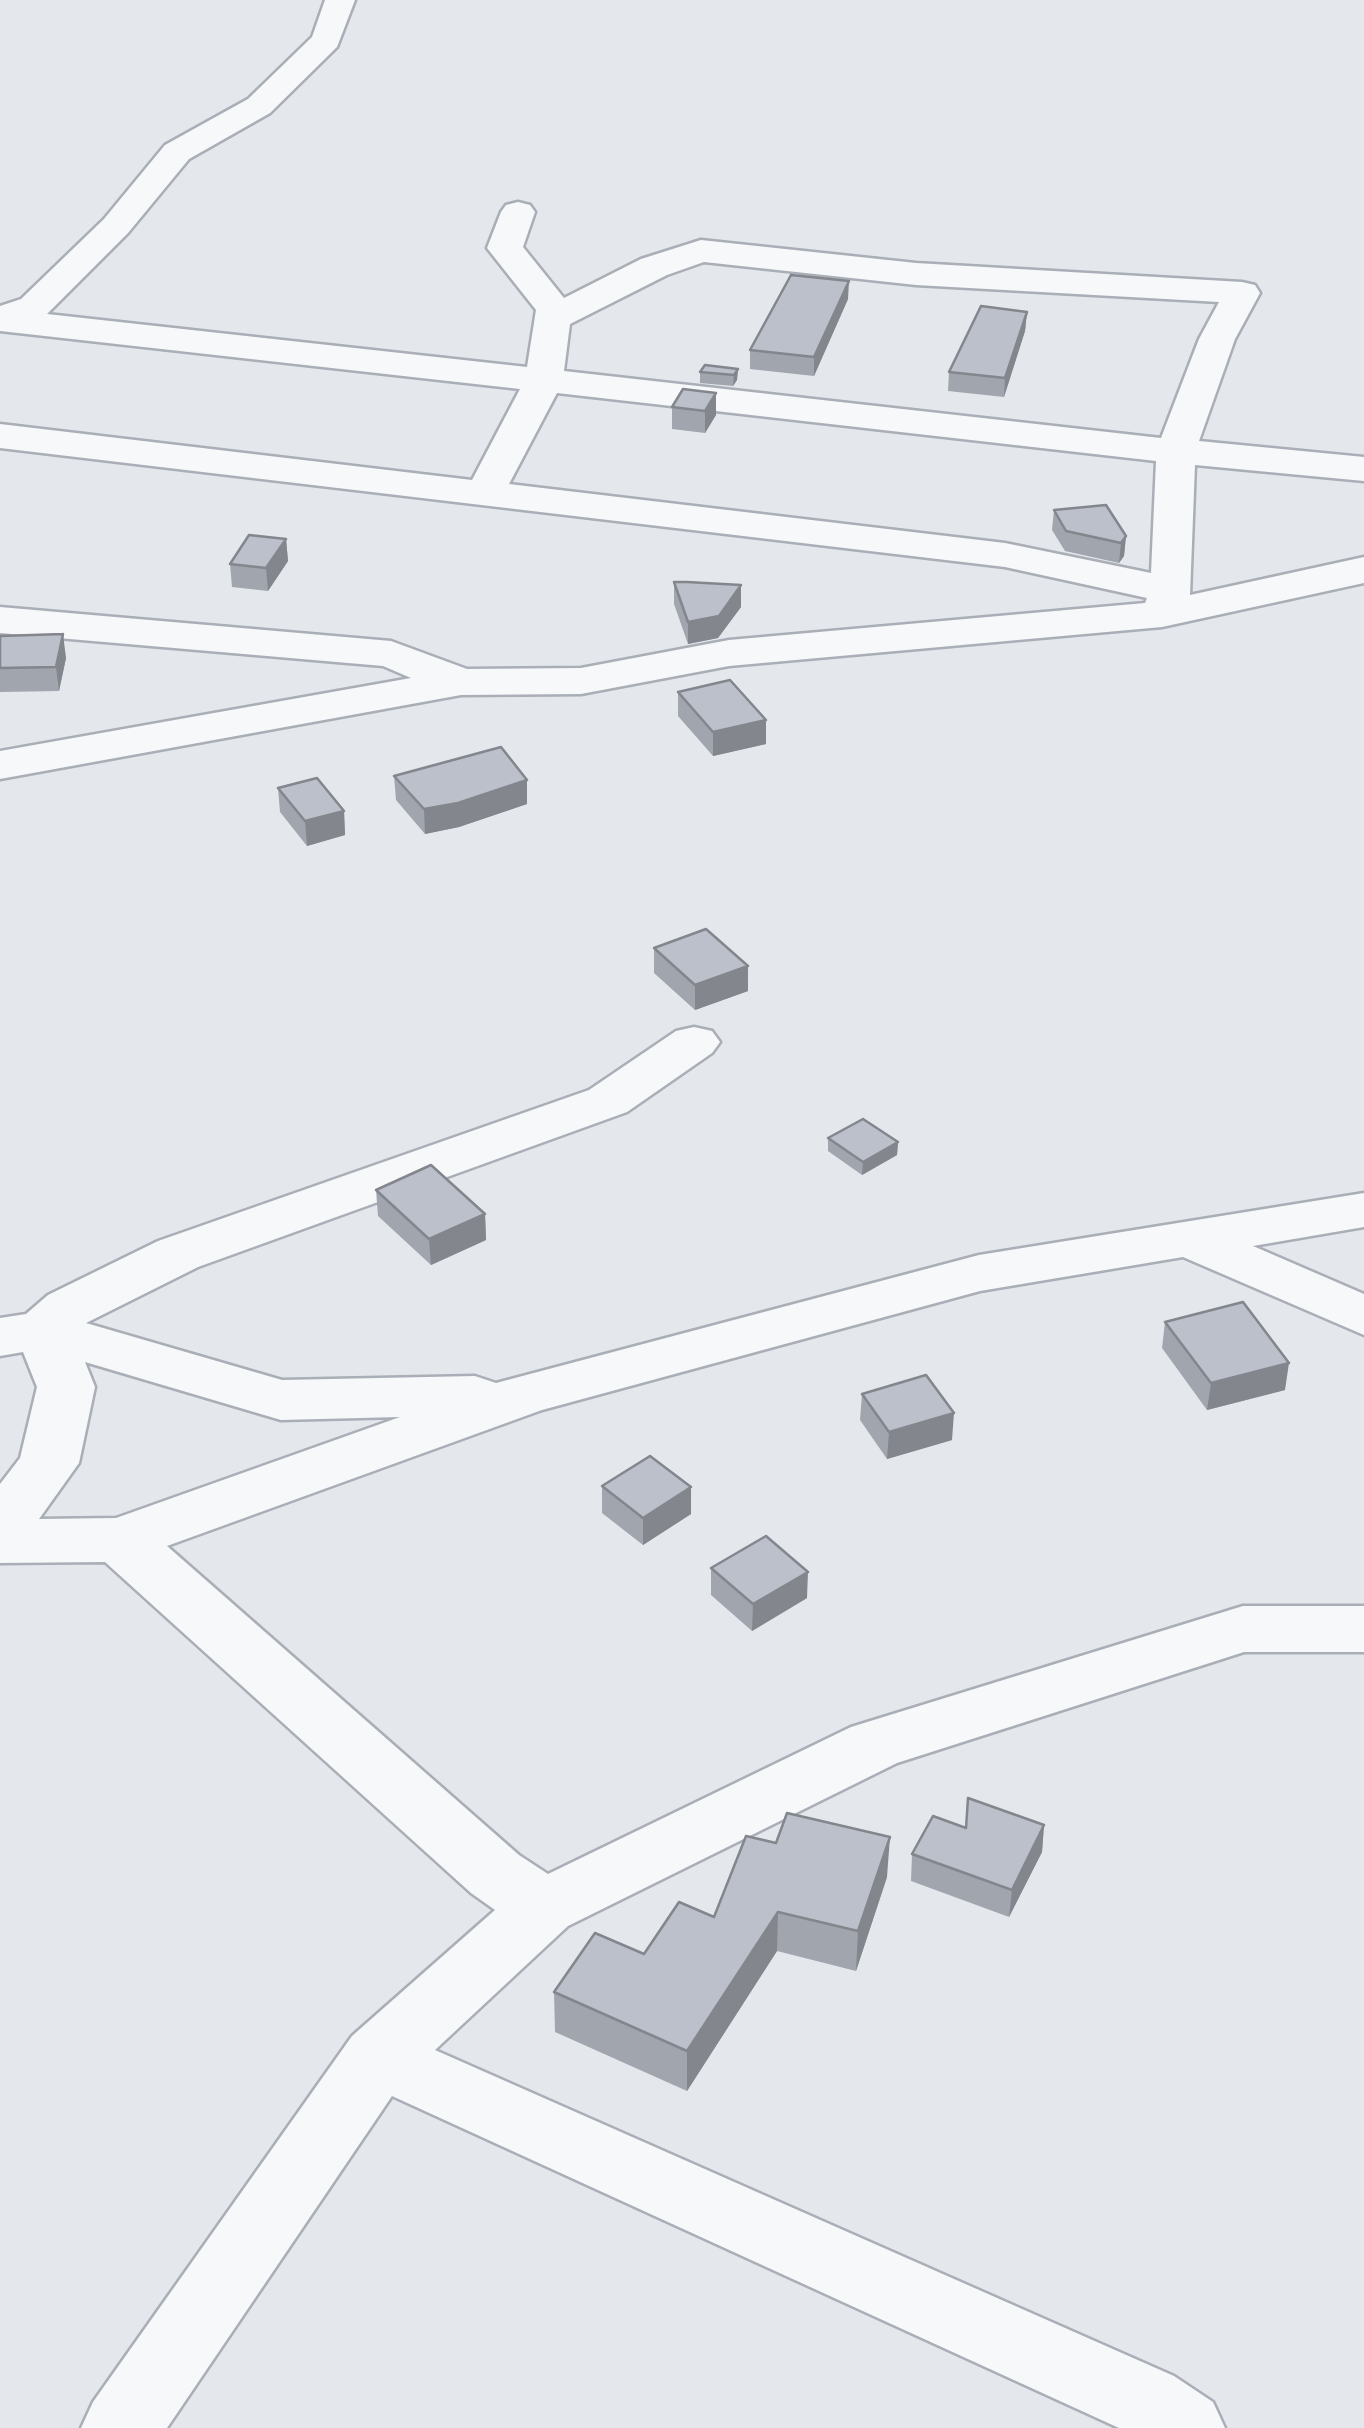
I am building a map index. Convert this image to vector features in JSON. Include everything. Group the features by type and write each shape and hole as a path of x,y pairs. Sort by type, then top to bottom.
{"street":[{"path":"0,320 34,307 116,226 177,152 258,106 326,40 340,0"},
{"path":"484,494 544,378 554,308 505,248 518,212"},
{"path":"552,319 654,267 700,252 771,256 916,274 1242,293 1217,339 1176,451 1167,602"},
{"path":"0,320 1176,451 1364,468"},
{"path":"0,436 1004,555 1167,602"},
{"path":"0,765 461,682 581,681 730,653 1167,602 1364,570"},
{"path":"0,620 391,654 461,682"},
{"path":"21,1334 178,1254 608,1101 694,1042"},
{"path":"0,1541 120,1540 522,1395 980,1273 1364,1210"},
{"path":"1192,1240 1364,1316"},
{"path":"21,1334 281,1400 522,1395"},
{"path":"0,1527 49,1463 66,1387 21,1334"},
{"path":"120,1540 495,1874 544,1907"},
{"path":"121,2428 378,2056 544,1907 874,1745 1243,1629 1364,1629"},
{"path":"378,2056 1146,2402 1186,2428"}],"building":[{"path":"791,275 849,281 814,357 750,350"},
{"path":"981,306 1027,312 1005,378 949,372"},
{"path":"705,365 738,369 734,375 700,372"},
{"path":"683,389 716,393 705,411 672,407"},
{"path":"1106,505 1126,536 1121,543 1066,531 1054,510"},
{"path":"249,535 286,539 266,568 230,564"},
{"path":"674,582 741,585 719,616 688,622"},
{"path":"63,634 56,667 0,668 0,636"},
{"path":"730,680 766,720 713,732 678,692"},
{"path":"501,747 527,780 458,803 424,809 394,776"},
{"path":"317,778 344,811 305,821 278,788"},
{"path":"706,929 748,966 695,985 654,948"},
{"path":"863,1119 898,1142 863,1162 828,1138"},
{"path":"431,1165 485,1214 429,1239 376,1190"},
{"path":"1243,1302 1289,1363 1211,1383 1165,1322"},
{"path":"926,1375 954,1413 889,1432 862,1394"},
{"path":"650,1456 691,1487 643,1518 602,1486"},
{"path":"766,1536 808,1572 753,1604 711,1568"},
{"path":"968,1798 1044,1825 1012,1890 912,1854 933,1816 966,1828"},
{"path":"787,1813 890,1837 858,1931 778,1912 687,2051 554,1992 595,1933 644,1954 679,1902 714,1917 746,1836 776,1843"}]}
